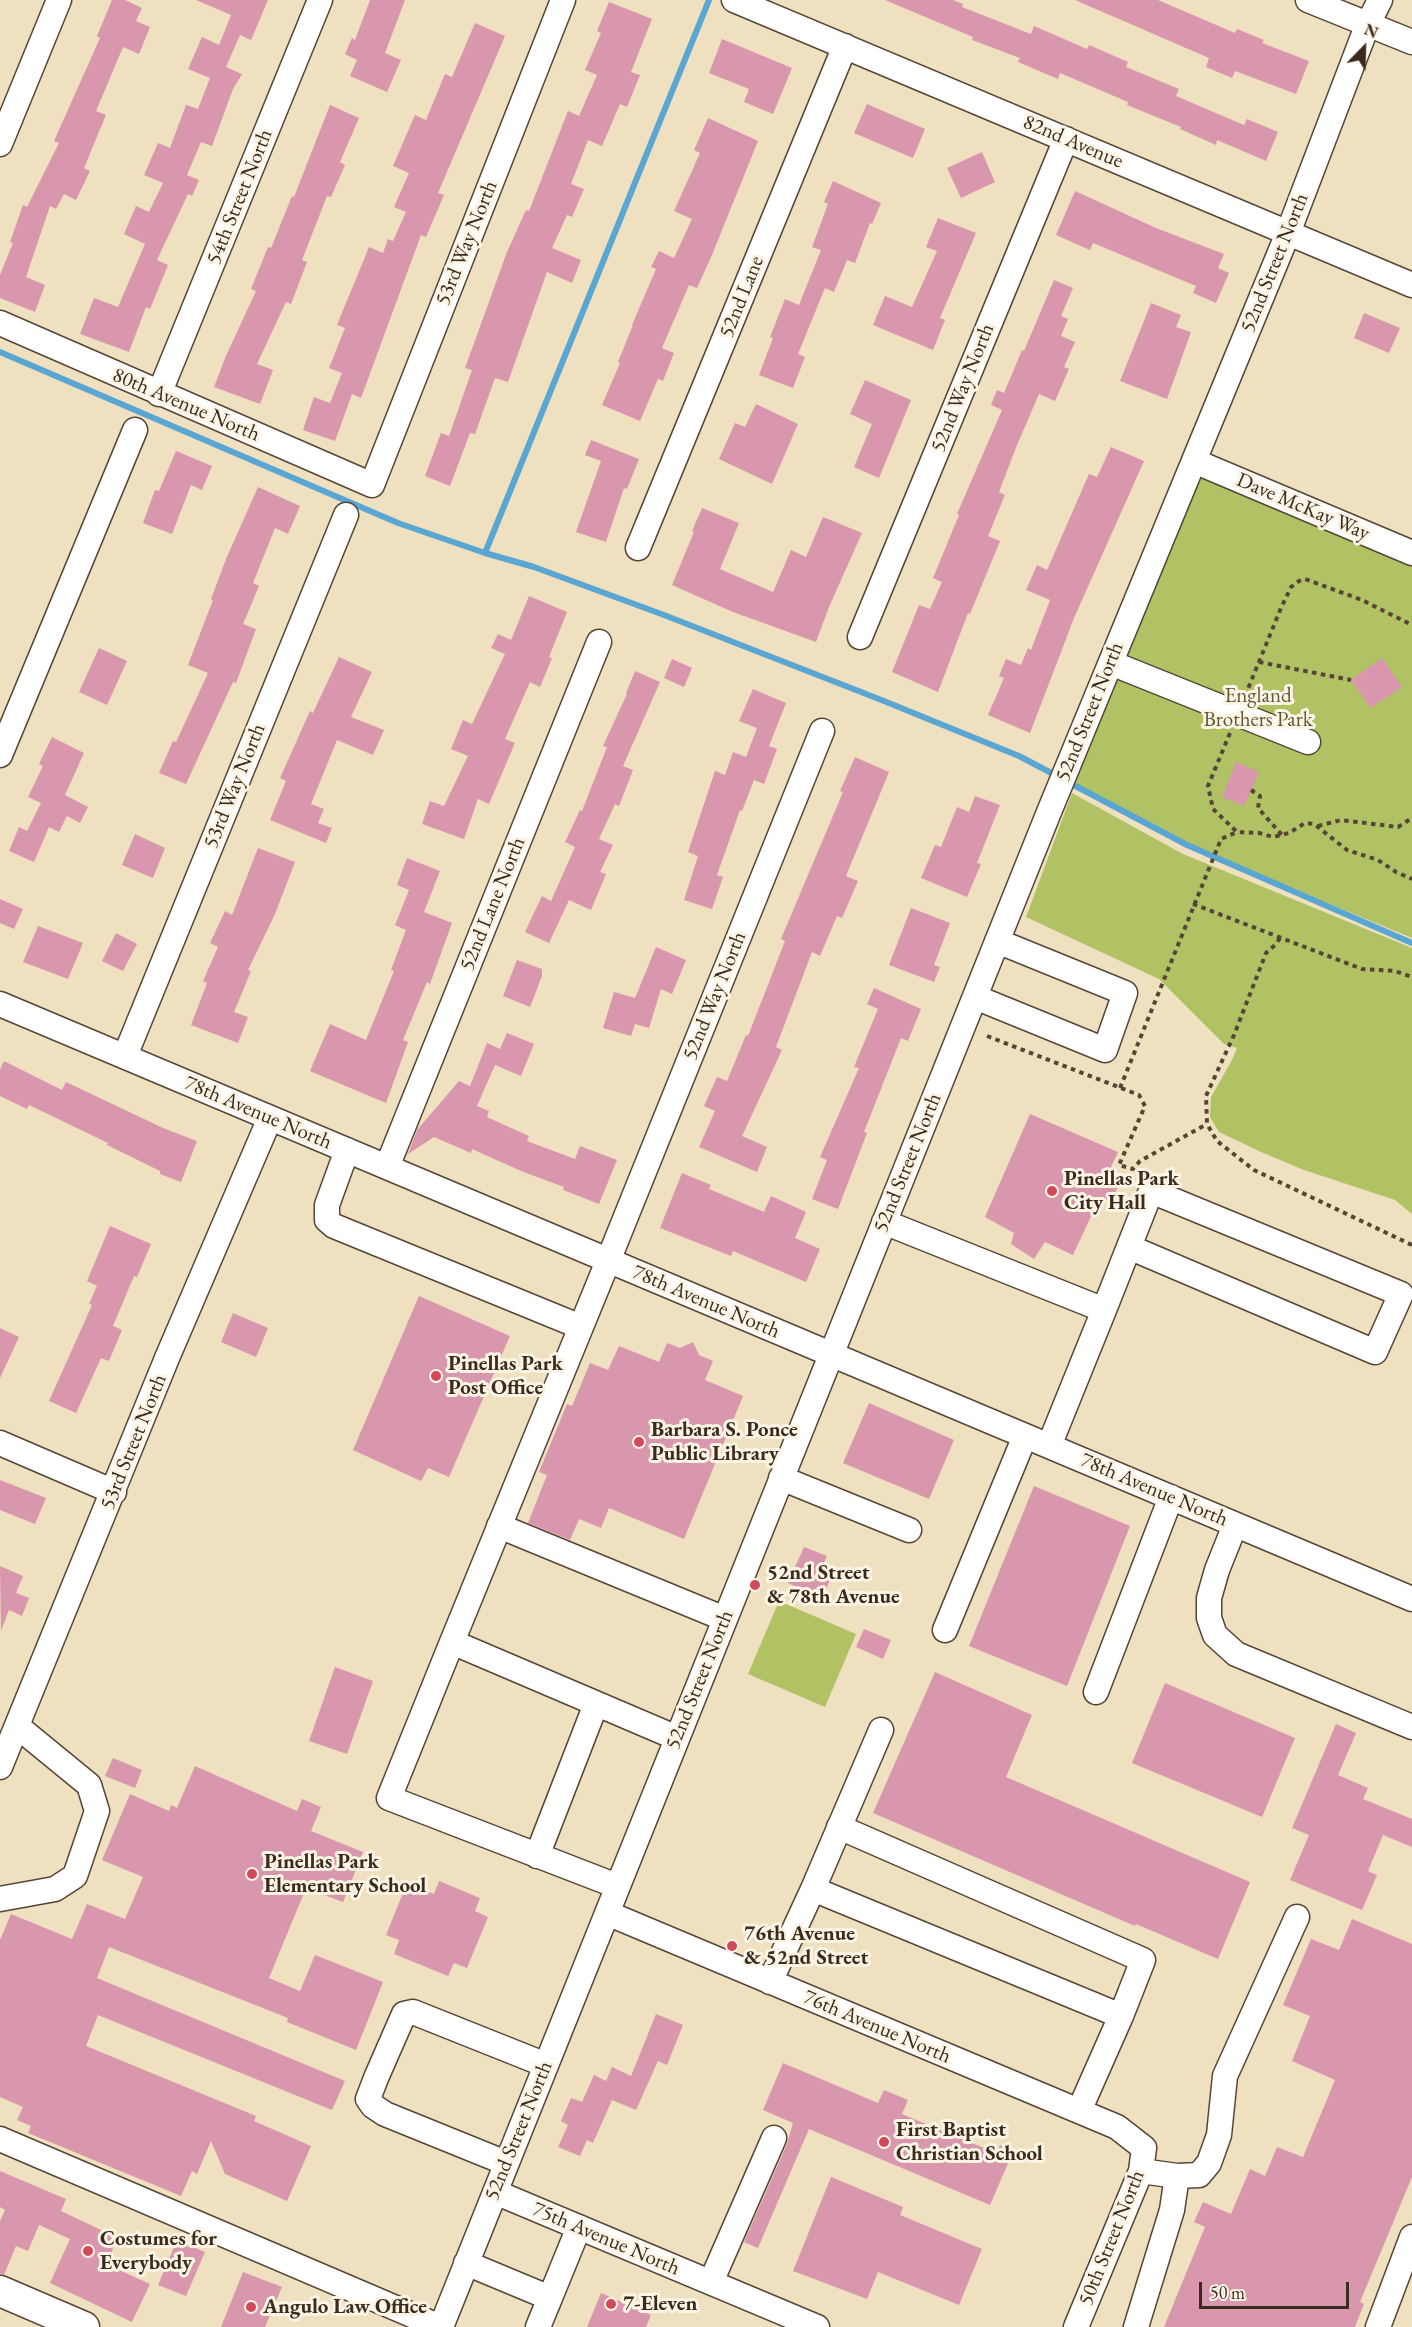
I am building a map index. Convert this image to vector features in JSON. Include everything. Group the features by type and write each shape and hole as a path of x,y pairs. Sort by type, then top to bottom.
{"main road":[{"path":"0,2291 84,2327"}],"street":[{"path":"0,144 59,0"},
{"name":"54th Street North","path":"159,394 320,0"},
{"name":"53rd Way North","path":"372,485 563,0"},
{"name":"82nd Avenue","path":"734,0 1412,285"},
{"path":"1308,0 1367,26 1412,42"},
{"name":"52nd Street North","path":"440,2327 1049,812 1288,232 1367,26 1380,0"},
{"name":"52nd Lane","path":"639,548 845,46"},
{"name":"52nd Way North","path":"860,637 1066,139"},
{"name":"80th Avenue North","path":"0,323 372,485"},
{"path":"0,755 135,430"},
{"name":"Dave McKay Way","path":"1194,460 1412,553"},
{"name":"53rd Way North","path":"124,1056 346,515"},
{"name":"52nd Lane North","path":"387,1167 599,642"},
{"path":"1111,663 1308,742"},
{"name":"52nd Way North","path":"537,1856 389,1798 822,731"},
{"path":"975,997 1106,1050 1125,993 997,941"},
{"name":"78th Avenue North","path":"0,1004 1412,1599"},
{"name":"53rd Street North","path":"0,1767 167,1358 270,1118"},
{"path":"347,1150 327,1205 327,1220 334,1226 581,1327"},
{"path":"1049,1446 1151,1191 1401,1294 1375,1352 1129,1247"},
{"path":"884,1222 1104,1310"},
{"path":"945,1630 1025,1436"},
{"path":"0,1443 114,1492"},
{"path":"781,1478 909,1530"},
{"path":"1096,1692 1171,1497"},
{"path":"1235,1525 1217,1570 1209,1598 1209,1618 1215,1635 1236,1654 1412,1727"},
{"path":"499,1526 725,1619"},
{"path":"452,1642 677,1738"},
{"path":"596,1704 537,1856 618,1886"},
{"path":"0,1899 55,1889 75,1876 97,1811 89,1785 17,1726"},
{"path":"770,1982 813,1889 881,1730"},
{"path":"839,1827 1143,1960 1079,2112"},
{"path":"813,1889 1121,2016"},
{"name":"76th Avenue North","path":"607,1913 1117,2127 1144,2148"},
{"path":"1141,2171 1177,2176 1199,2175 1209,2163 1219,2134 1225,2076 1297,1917"},
{"path":"507,2163 385,2114 373,2106 368,2099 404,2014 414,2012 546,2065"},
{"path":"711,2282 774,2138"},
{"path":"0,2139 440,2327"},
{"name":"50th Street North","path":"1076,2327 1141,2171 1144,2148"},
{"path":"1136,2327 1172,2210 1177,2176"},
{"name":"75th Avenue North","path":"495,2192 817,2327"},
{"path":"538,2327 579,2227"},
{"path":"1378,2327 1412,2237"},
{"path":"466,2263 550,2298"}],"path":[{"path":"1237,832 1213,809 1208,786 1291,586 1305,579 1362,600 1412,625"},
{"path":"1259,662 1351,680"},
{"path":"1251,790 1260,796 1258,808 1282,835"},
{"path":"1318,826 1341,820 1398,827 1412,818"},
{"path":"1120,1088 1221,839 1237,832 1259,833 1273,837 1305,823 1318,826 1347,850 1378,860 1412,879"},
{"path":"1193,904 1362,969 1395,971 1412,977"},
{"path":"1280,938 1266,953 1234,1035 1206,1096 1207,1124 1217,1141 1254,1170 1412,1245"},
{"path":"987,1036 1139,1095 1145,1106 1119,1165 1133,1169 1140,1161 1207,1124"}],"green space":[{"name":"England Brothers Park","path":"1194,461 1412,552 1412,938 1187,845 1064,777"},
{"path":"1072,793 1183,854 1412,948 1412,1214 1395,1200 1304,1170 1219,1132 1210,1117 1211,1097 1237,1048 1224,1044 1159,979 1026,917"},
{"path":"779,1601 856,1634 825,1707 748,1674"}],"building":[{"path":"112,0 125,0 142,8 136,21 150,27 139,54 123,47 96,111 106,115 84,168 90,171 76,200 64,194 56,209 50,206 26,277 45,285 35,312 0,298 0,275 13,243 10,242 23,205 27,207 59,143 54,141 100,38 97,36"},
{"path":"196,0 268,0 251,40 240,35 226,67 242,74 233,89 212,146 201,142 187,175 199,180 192,196 188,194 157,260 168,265 150,309 146,307 129,352 80,334 94,298 118,307 145,244 124,234 136,206 149,212 163,183 144,175 158,143 170,148 186,105 198,109 210,78 188,69 202,37 219,45 231,15"},
{"path":"370,0 405,0 385,53 401,60 387,92 350,76 357,60 345,54 352,38 355,40"},
{"path":"885,0 953,0 963,4 962,7 1031,34 1034,26 1087,49 1089,45 1128,62 1126,67 1179,89 1176,96 1244,125 1247,119 1278,132 1266,161 1217,140 1216,145 1180,129 1181,127 1127,105 1128,102 1060,73 1058,79 1018,62 1020,58 972,40 973,37"},
{"path":"1075,0 1158,0 1235,33 1237,29 1264,40 1262,43 1309,61 1296,94 1235,71 1232,78 1206,67 1209,58"},
{"path":"609,2 652,19 631,72 640,75 627,107 620,104 602,146 588,140 571,184 584,189 572,217 567,215 552,248 581,260 572,283 547,272 508,382 495,378 475,434 470,433 450,486 425,476 441,433 449,436 472,370 465,368 507,252 526,210 529,211 568,111 579,116 597,75 585,70 601,33 597,31"},
{"path":"475,23 505,36 438,193 444,195 426,237 421,235 361,398 352,394 335,441 303,430 314,397 330,403 342,373 329,368 345,328 337,325 369,247 383,253 388,239 393,241 406,212 394,207 409,173 393,166 415,115 426,120 445,74 452,77"},
{"path":"722,39 792,68 773,114 744,102 749,89 709,73"},
{"path":"867,104 925,129 913,158 854,133"},
{"path":"330,105 359,118 340,162 345,165 331,197 327,196 302,260 307,262 291,304 286,302 257,364 273,370 260,404 214,387 256,291 251,289 268,247 271,248 292,196 294,197"},
{"path":"708,118 758,141 697,288 689,285 662,348 674,353 663,381 658,379 640,421 602,405 656,269 651,267 659,251 674,258 692,219 674,211 700,153 694,150"},
{"path":"982,152 995,182 961,198 947,168"},
{"path":"833,181 881,203 872,224 870,223 855,263 847,260 834,292 825,288 798,354 805,357 793,388 759,375 773,338 770,337 785,299 799,305 821,250 812,247 828,204 824,202"},
{"path":"1075,191 1156,228 1224,254 1218,268 1229,273 1216,303 1193,293 1196,286 1093,243 1090,250 1056,235"},
{"path":"938,218 976,233 940,318 945,320 933,350 873,325 885,296 912,307 937,251 926,247"},
{"path":"1054,280 1073,288 1061,316 1068,319 1061,336 1075,342 1064,367 1069,369 1055,401 1039,394 1017,445 999,492 1005,495 988,536 1000,541 970,614 968,613 938,692 892,672 919,605 930,609 942,582 933,578 959,515 957,514 1002,410 991,405 997,390 1004,393"},
{"path":"1151,303 1181,315 1176,327 1191,332 1167,399 1120,381"},
{"path":"1364,313 1400,328 1389,353 1354,338"},
{"path":"865,380 911,400 879,478 854,467 872,424 850,414"},
{"path":"756,404 798,424 772,484 719,459 735,423 745,427"},
{"path":"591,440 639,459 627,489 624,488 606,542 576,532 601,461 585,455"},
{"path":"1111,447 1144,461 1074,618 1030,733 988,715 1004,678 999,676 1006,659 1021,665 1028,648 1031,650 1050,600 1026,590 1037,565 1047,570 1089,474 1097,477"},
{"path":"176,451 212,466 202,490 191,485 172,534 143,523 155,490 159,491"},
{"path":"258,487 300,506 288,534 275,528 253,583 259,586 243,624 256,629 236,683 233,682 186,784 159,773 208,673 188,665 226,559"},
{"path":"702,508 739,523 720,569 773,592 791,550 806,557 823,517 862,533 816,642 733,612 672,585"},
{"path":"529,596 567,612 540,687 530,682 505,739 515,743 489,804 478,799 464,839 422,824 430,801 444,806 468,756 451,749 463,720 472,724 505,654 491,648 498,634 511,640"},
{"path":"99,648 127,661 107,705 79,692"},
{"path":"339,657 372,672 351,717 384,730 373,755 337,740 311,804 324,809 318,823 332,828 326,843 270,820 286,781 280,778 310,711 313,713"},
{"path":"1382,658 1402,687 1370,708 1351,680"},
{"path":"672,659 692,668 684,687 664,678"},
{"path":"635,671 660,682 623,766 633,770 619,806 615,804 599,839 613,845 600,872 606,874 591,910 569,900 549,943 525,932 542,896 551,901 575,847 565,842 580,810 582,811 607,747 603,746"},
{"path":"753,689 786,703 769,746 777,749 764,784 754,780 742,811 740,810 717,875 723,877 712,909 684,900 698,856 688,852 715,771 725,775 733,752 746,757 757,728 739,721"},
{"path":"52,737 84,753 65,795 88,807 80,823 67,816 59,832 49,827 34,862 9,851 19,827 27,831 41,803 28,797 43,766 39,764"},
{"path":"855,757 889,772 846,876 858,881 842,918 837,916 820,956 812,952 776,1047 782,1050 742,1136 767,1147 757,1172 699,1147 715,1111 704,1106 717,1077 727,1081 746,1035 748,1036 785,941 781,939 843,792 840,791"},
{"path":"1236,762 1259,772 1244,806 1222,797"},
{"path":"975,796 1000,805 977,863 981,864 967,897 921,878 935,845 941,847 957,807 969,812"},
{"path":"135,834 165,848 153,878 122,865"},
{"path":"258,848 295,862 275,914 248,970 251,971 234,1012 248,1017 238,1043 191,1025 207,983 203,981 218,947 210,943 225,911 232,915"},
{"path":"407,858 440,871 424,912 452,923 430,984 427,982 403,1040 408,1042 386,1103 310,1071 330,1024 366,1040 394,971 391,970 406,930 395,925 409,890 397,885"},
{"path":"0,899 23,909 14,929 0,923"},
{"path":"911,908 950,923 934,965 940,967 934,982 889,965"},
{"path":"38,926 83,943 68,979 23,962"},
{"path":"116,933 137,944 123,971 102,961"},
{"path":"656,947 686,960 672,994 661,989 649,1028 635,1024 631,1036 603,1028 614,992 635,998"},
{"path":"517,960 542,969 542,976 530,1007 503,996"},
{"path":"874,988 921,1009 908,1041 901,1038 864,1132 867,1133 838,1209 812,1199 827,1160 820,1157 859,1068 854,1067 878,1009 867,1004"},
{"path":"507,1033 534,1044 521,1076 495,1065 477,1106 489,1111 487,1117 529,1136 527,1141 575,1159 580,1146 617,1160 599,1204 472,1149 471,1153 434,1137 408,1154 417,1130 459,1081 470,1086 487,1043 500,1049"},
{"path":"4,1061 62,1090 66,1082 163,1128 197,1141 181,1182 160,1174 160,1171 107,1145 108,1143 29,1105 27,1109 0,1096 0,1070"},
{"path":"1030,1114 1118,1152 1105,1180 1118,1187 1111,1202 1100,1197 1073,1255 1045,1242 1034,1259 1011,1244 1014,1233 985,1217"},
{"path":"682,1173 711,1185 709,1189 764,1212 771,1196 806,1212 795,1238 820,1249 806,1282 733,1251 731,1256 660,1228"},
{"path":"110,1226 151,1244 137,1277 134,1276 113,1326 122,1330 109,1361 101,1358 76,1413 49,1401 92,1305 89,1304 97,1286 87,1281"},
{"path":"419,1296 510,1336 449,1477 428,1468 421,1481 353,1450"},
{"path":"233,1313 268,1328 256,1357 221,1342"},
{"path":"0,1328 19,1337 0,1378"},
{"name":"Barbara S. Ponce Public Library","path":"693,1342 699,1355 713,1361 705,1380 743,1396 684,1539 609,1508 601,1528 579,1519 570,1540 528,1523 547,1475 539,1472 567,1404 572,1406 590,1363 608,1370 619,1346 659,1362 667,1343 680,1348"},
{"path":"869,1403 954,1440 929,1499 843,1463"},
{"path":"0,1480 46,1498 35,1524 0,1510"},
{"path":"1034,1486 1130,1526 1067,1686 969,1646"},
{"path":"804,1547 827,1556 821,1569 833,1574 822,1598 788,1583"},
{"path":"0,1566 23,1576 16,1593 29,1598 22,1616 9,1610 1,1631"},
{"path":"864,1629 891,1640 883,1659 856,1647"},
{"path":"335,1667 373,1681 347,1754 309,1741"},
{"path":"935,1672 1032,1715 1006,1777 1250,1882 1218,1959 1136,1924 1135,1926 873,1813"},
{"path":"1165,1683 1295,1738 1262,1817 1132,1763"},
{"path":"1336,1724 1356,1733 1338,1775 1368,1788 1363,1799 1412,1819 1412,1847 1383,1835 1368,1871 1377,1875 1362,1910 1290,1880 1309,1835 1292,1828"},
{"path":"113,1758 142,1770 135,1788 105,1776"},
{"path":"195,1766 297,1811 302,1799 321,1807 311,1831 363,1852 343,1902 306,1888 269,1978 300,1991 315,1955 383,1982 356,2050 287,2022 288,2018 109,1947 97,1978 345,2081 332,2110 98,2015 86,2046 256,2116 254,2121 311,2146 287,2201 225,2174 211,2141 197,2174 192,2171 181,2196 28,2133 31,2126 17,2120 23,2107 0,2097 0,1940 11,1914 72,1939 87,1904 125,1919 143,1877 102,1860 130,1794 169,1811 171,1805 177,1808"},
{"path":"439,1881 480,1898 475,1911 488,1917 467,1968 454,1963 448,1976 394,1954 399,1940 386,1935 407,1883 434,1894"},
{"path":"1352,1919 1412,1944 1412,2177 1360,2302 1364,2304 1355,2327 1164,2327 1205,2227 1194,2222 1203,2202 1231,2214 1250,2169 1265,2176 1277,2147 1303,2157 1335,2080 1292,2061 1310,2016 1283,2005 1311,1939 1339,1950"},
{"path":"656,2014 683,2025 667,2065 658,2061 636,2110 612,2100 593,2143 587,2140 580,2156 558,2147 568,2125 561,2121 571,2098 582,2102 594,2075 606,2081 612,2067 631,2076"},
{"path":"783,2063 878,2103 884,2090 908,2100 902,2114 996,2153 1000,2145 1013,2152 990,2205 809,2129 758,2248 744,2242 787,2144 793,2123 763,2110"},
{"path":"0,2171 66,2199 61,2211 118,2238 106,2264 150,2284 132,2322 50,2283 70,2239 39,2225 28,2251 16,2246 4,2275 0,2274 0,2221 5,2210 0,2207"},
{"path":"831,2177 903,2207 900,2215 982,2249 959,2305 878,2272 867,2299 793,2271"},
{"path":"177,2240 205,2252 186,2296 158,2285"},
{"name":"Angulo Law Office","path":"243,2272 282,2287 265,2327 221,2327"},
{"name":"7-Eleven","path":"601,2293 651,2315 646,2327 587,2327"}],"waterway":[{"path":"485,553 709,0"},
{"path":"0,352 398,523 534,567 664,615 1019,756 1059,777"},
{"path":"1068,782 1187,845 1412,943"}],"place":[{"name":"Pinellas Park City Hall","path":"1052,1191"},
{"name":"Pinellas Park Post Office","path":"436,1376"},
{"name":"Barbara S. Ponce Public Library","path":"639,1442"},
{"name":"52nd Street & 78th Avenue","path":"755,1585"},
{"name":"Pinellas Park Elementary School","path":"252,1874"},
{"name":"76th Avenue & 52nd Street","path":"732,1946"},
{"name":"First Baptist Christian School","path":"884,2142"},
{"name":"Costumes for Everybody","path":"88,2251"},
{"name":"7-Eleven","path":"611,2304"},
{"name":"Angulo Law Office","path":"251,2307"}]}
